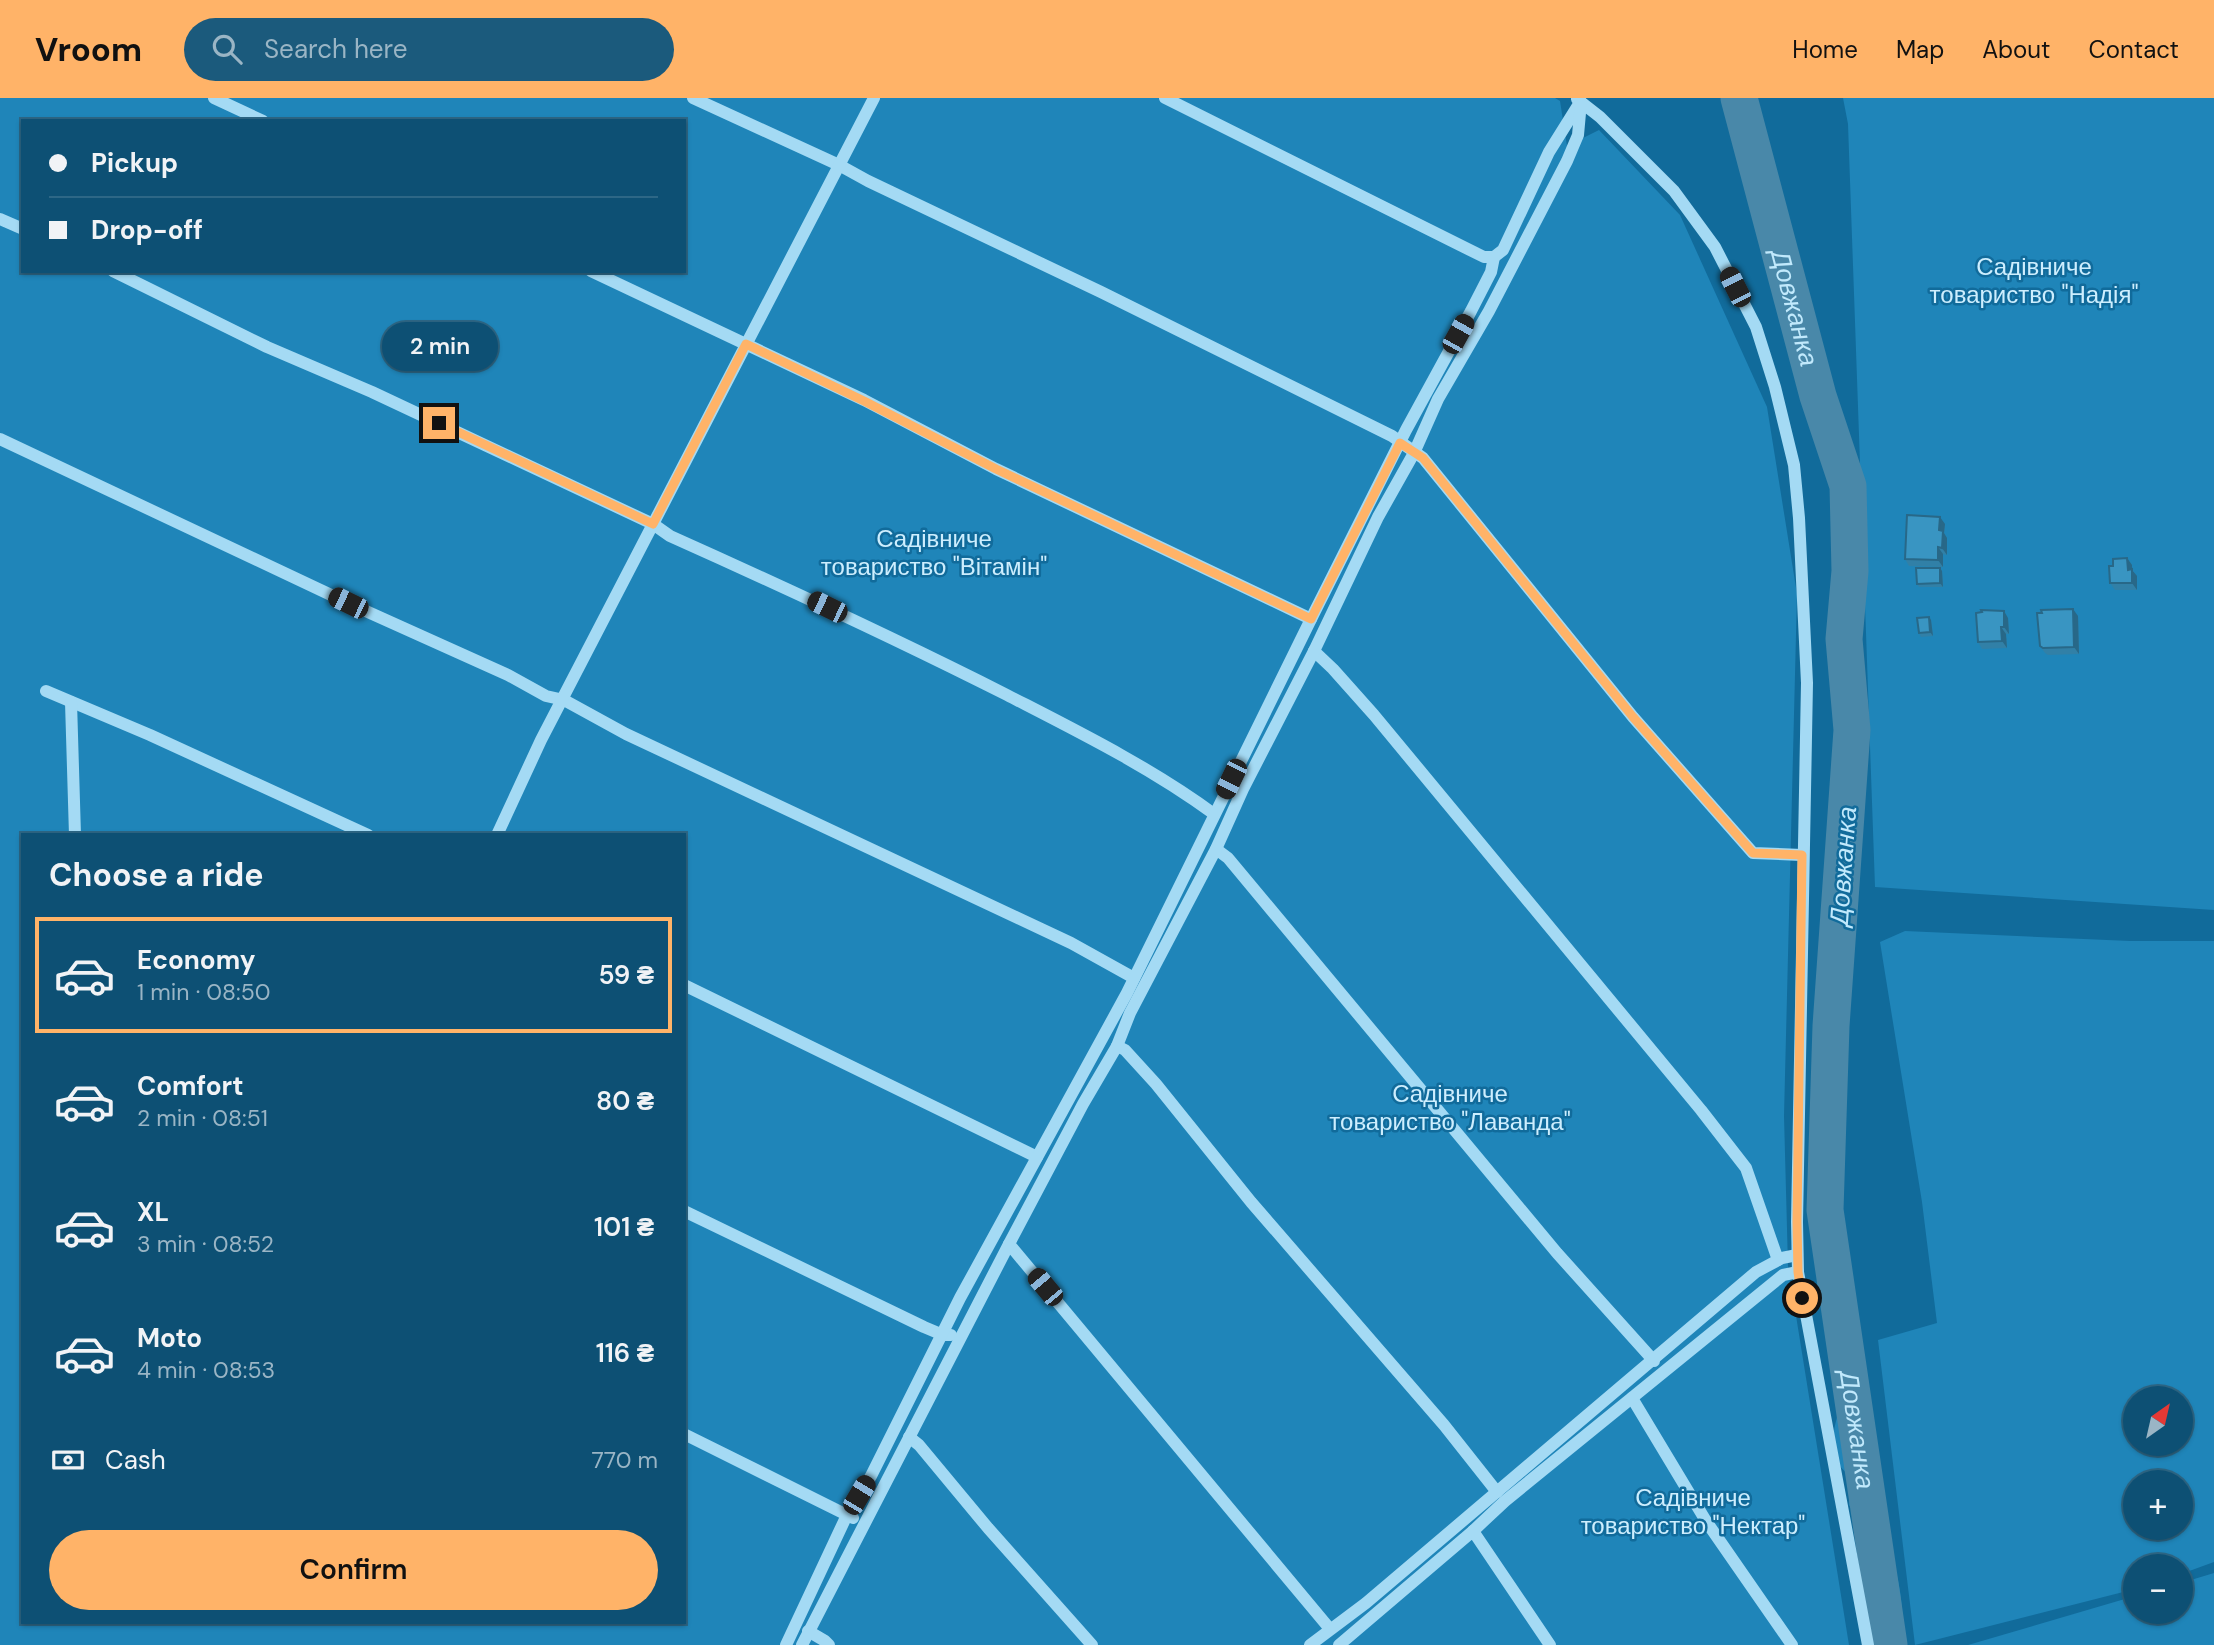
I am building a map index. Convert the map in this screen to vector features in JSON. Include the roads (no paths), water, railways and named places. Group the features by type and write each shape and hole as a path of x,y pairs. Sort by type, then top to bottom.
{"street":[{"path":"214,98 259,119"},
{"path":"693,98 839,165 1347,413 1423,458 1633,717 1753,853 1802,855"},
{"path":"498,833 541,740 874,98"},
{"path":"1165,98 1484,257 1494,257 1503,250 1549,152 1578,100"},
{"path":"802,1645 1009,1244 1117,1046 1130,1013 1216,849 1243,789 1438,399 1489,311 1567,161 1578,135 1578,100"},
{"path":"1578,100 1600,117 1674,191 1716,247 1756,327 1775,387 1794,464 1807,683 1802,855 1798,1272 1868,1645"},
{"path":"0,219 21,228"},
{"path":"786,1645 847,1515 871,1476 960,1298 1134,978 1311,619 1491,272 1494,257"},
{"path":"117,273 267,347 372,392 653,524 670,536 927,655 1087,736 1214,814"},
{"path":"595,273 1311,619"},
{"path":"0,439 348,603 508,675 546,696 563,699 626,734 1071,943 1134,978"},
{"path":"1314,651 1333,668 1374,715 1746,1168 1778,1260"},
{"path":"46,691 150,734 364,833"},
{"path":"71,702 75,833"},
{"path":"1216,849 1228,858 1557,1253 1654,1361"},
{"path":"686,986 1037,1157"},
{"path":"1117,1046 1125,1050 1156,1084 1251,1202 1444,1424 1497,1492"},
{"path":"686,1212 943,1335 962,1336"},
{"path":"1009,1244 1330,1629"},
{"path":"1310,1645 1366,1603 1756,1272 1778,1260 1797,1255"},
{"path":"1339,1645 1505,1501 1783,1275 1798,1272"},
{"path":"1632,1398 1706,1521 1792,1645"},
{"path":"686,1435 863,1524"},
{"path":"909,1437 1092,1645"},
{"path":"1473,1531 1550,1645"},
{"path":"808,1631 829,1645"}],"waterway":[{"name":"Довжанка","path":"1739,98 1818,396 1848,486 1850,571 1844,639 1852,730 1831,1026 1825,1210 1889,1645"}],"park label":[{"name":"Садівниче товариство \"Надія\"","path":"2034,281"},
{"name":"Садівниче товариство \"Вітамін\"","path":"934,553"},
{"name":"Садівниче товариство \"Лаванда\"","path":"1450,1108"},
{"name":"Садівниче товариство \"Нектар\"","path":"1693,1512"}]}
